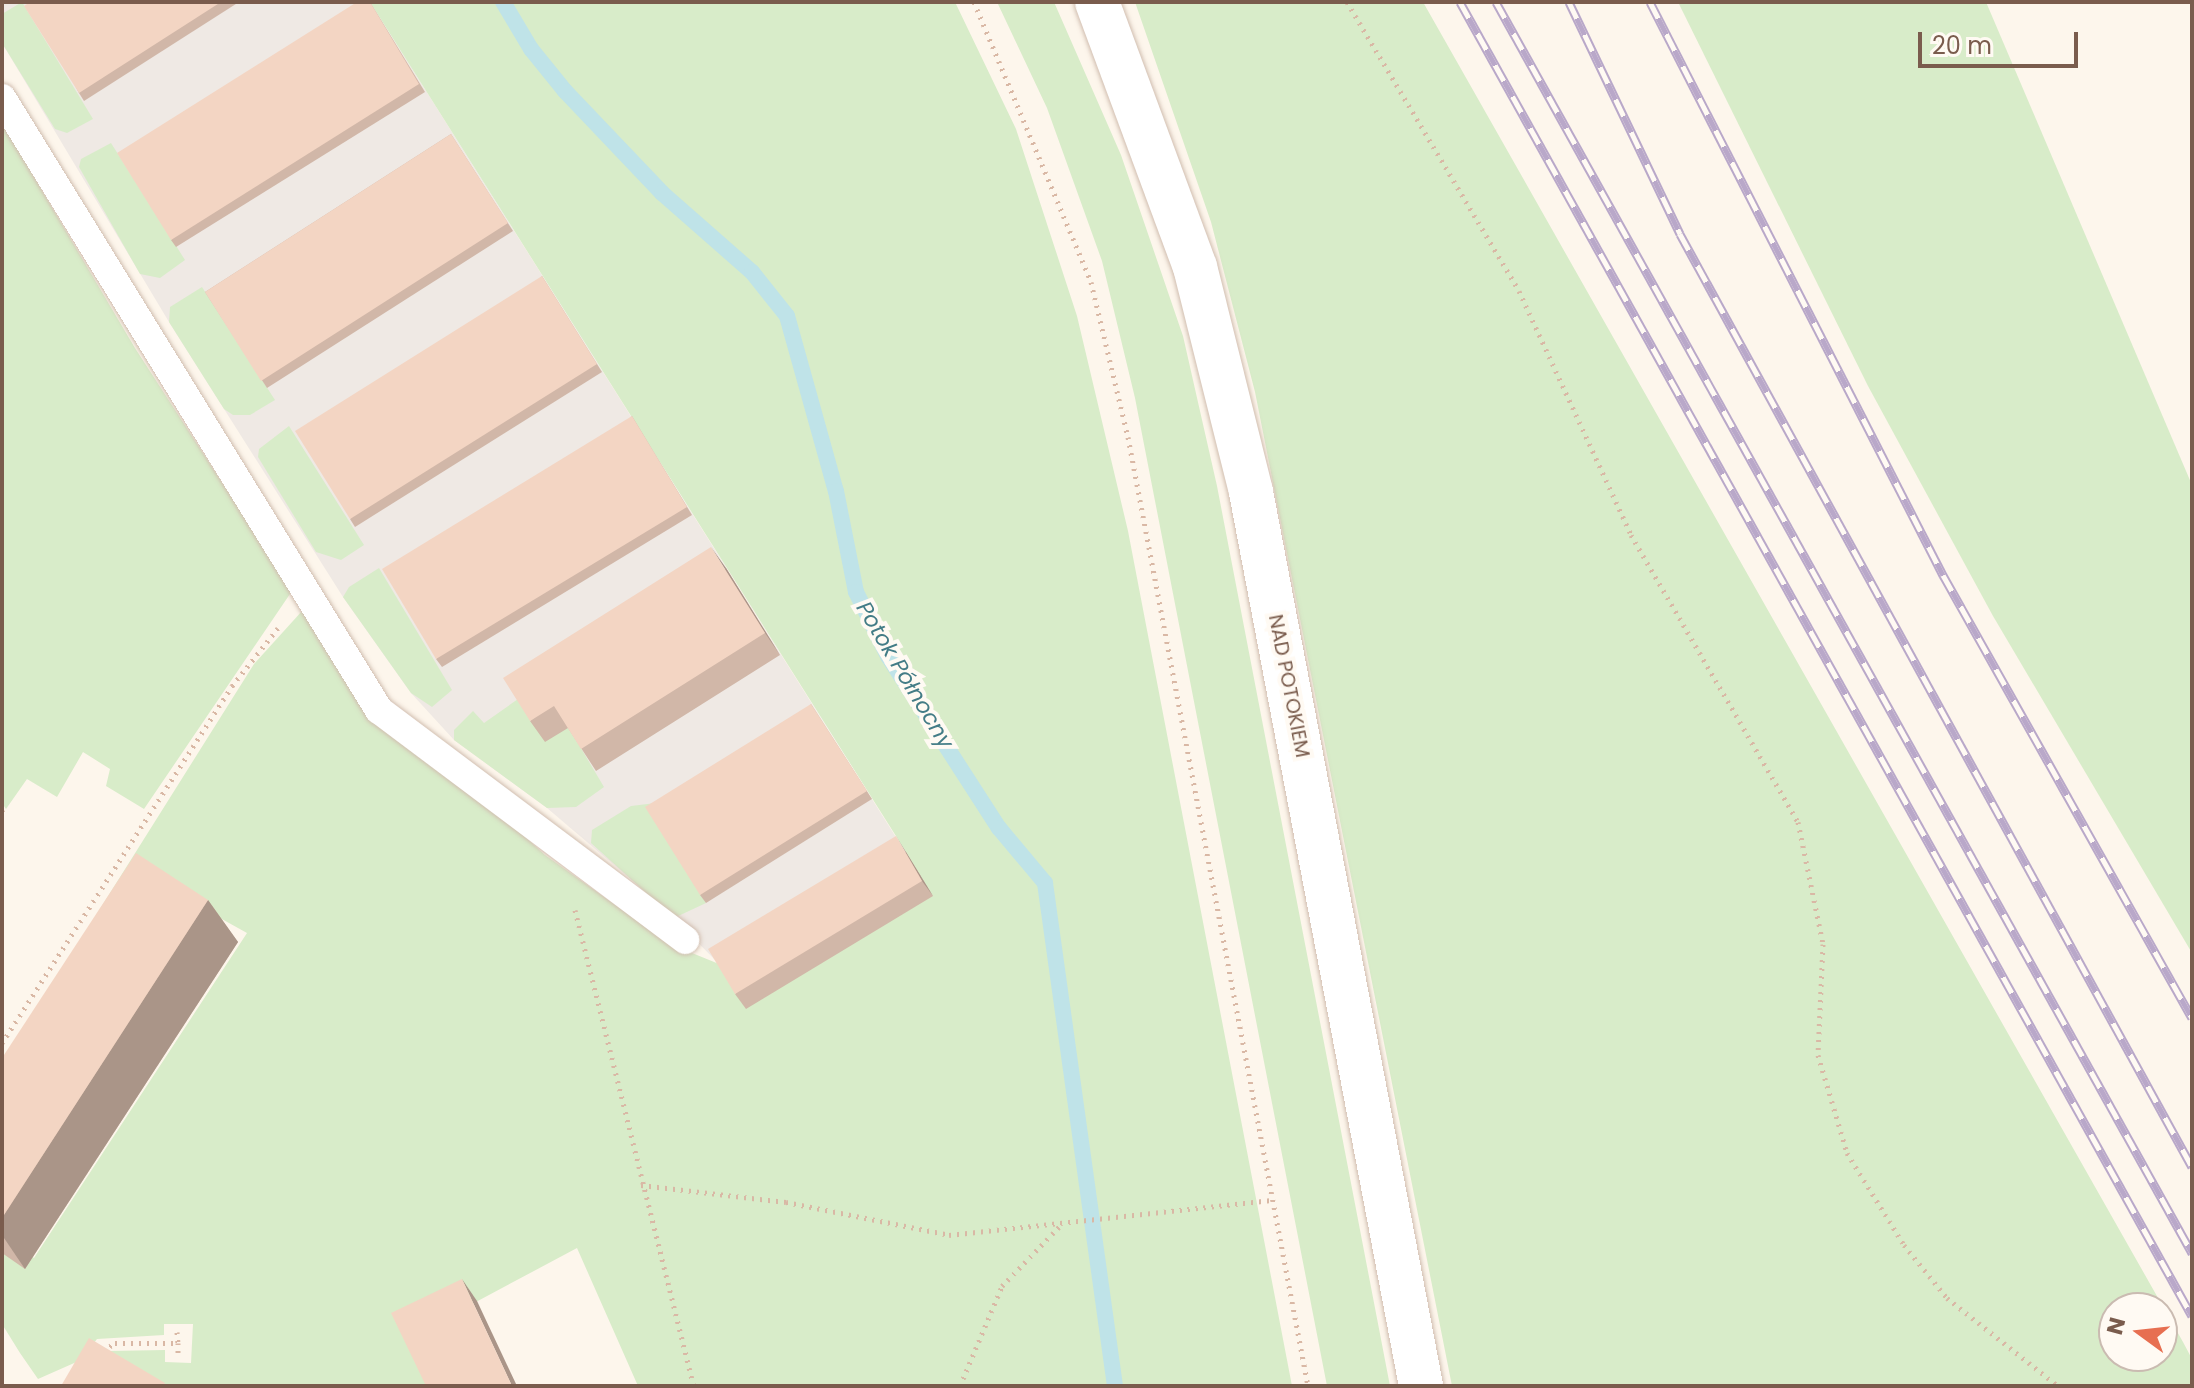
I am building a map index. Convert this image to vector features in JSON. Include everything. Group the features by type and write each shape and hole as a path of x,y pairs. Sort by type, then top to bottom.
{"main road":[{"name":"NAD POTOKIEM","path":"1097,2 1195,267 1251,492 1421,1386"}],"lane":[{"path":"2,98 379,710 685,940"}],"path":[{"path":"974,2 1091,282 1128,437 1308,1386"},
{"path":"1347,2 1519,291 1631,535 1798,822 1823,944 1818,1055 1847,1153 1904,1245 1947,1298 2027,1358 2058,1386"},
{"path":"2,1043 232,686 308,596"},
{"path":"560,846 641,1185 694,1386"},
{"path":"641,1185 786,1202 949,1235 1272,1200"},
{"path":"960,1386 1002,1286 1061,1225"},
{"path":"177,1332 178,1356"},
{"path":"95,1357 115,1343 178,1343"}],"shaded area":[{"path":"2,2 370,2 933,896 746,1009 719,964 661,905 547,808 454,740 411,693 343,597 169,322 2,43"}],"green space":[{"path":"22,2 93,119 67,133 55,129 2,43 2,14"},
{"path":"370,2 955,2 1016,129 1077,316 1128,531 1292,1386 638,1386 577,1248 474,1303 431,1386 129,1386 109,1351 165,1350 165,1362 191,1363 193,1324 164,1324 164,1335 97,1339 81,1360 38,1379 20,1353 2,1324 2,1238 34,1258 247,933 166,888 66,963 254,664 312,600 389,714 545,855 670,944 719,964 906,852"},
{"path":"997,2 1054,2 1121,155 1183,336 1217,486 1390,1386 1327,1386 1135,398 1102,261 1047,108"},
{"path":"1135,2 1423,2 2155,1292 2098,1292 2098,1372 2178,1372 2178,1333 2192,1359 2192,1386 1452,1386 1255,392 1211,222"},
{"path":"1678,2 1986,2 2192,485 2192,953 1993,616 1868,386"},
{"path":"2,123 135,348 292,591 144,809 106,786 110,769 83,752 57,797 27,779 6,809 2,803"},
{"path":"111,143 185,260 160,278 140,274 79,167 81,159"},
{"path":"202,287 275,400 250,415 233,415 224,409 169,322 170,307"},
{"path":"289,426 364,545 341,560 316,552 258,457 259,449"},
{"path":"379,568 452,690 432,707 411,693 343,597 349,587"},
{"path":"518,699 569,728 604,787 576,807 547,808 454,740 454,730 473,711 484,723"},
{"path":"672,801 651,815 706,903 674,918 591,843 592,830 631,806"}],"building":[{"path":"30,2 221,2 79,93 24,6"},
{"path":"357,2 370,2 419,84 171,240 117,153"},
{"path":"451,134 508,223 261,381 205,292"},
{"path":"542,276 597,364 350,519 295,431"},
{"path":"632,416 687,507 436,659 382,569"},
{"path":"711,547 765,633 581,749 554,706 530,721 503,678"},
{"path":"811,704 867,791 700,895 645,807"},
{"path":"896,836 922,881 735,994 708,949"},
{"path":"136,853 208,900 2,1218 2,1058"},
{"path":"462,1279 512,1386 426,1386 391,1313"},
{"path":"89,1338 165,1383 163,1386 61,1386"}],"waterway":[{"name":"Potok Północny","path":"503,2 531,49 565,91 662,193 752,272 787,316 836,491 856,592 888,656 999,828 1045,883 1115,1386"}],"railway":[{"path":"1460,2 2192,1316"},
{"path":"1496,2 2192,1253"},
{"path":"1569,2 1680,234 2192,1167"},
{"path":"1650,2 1943,575 2192,1018"}]}
